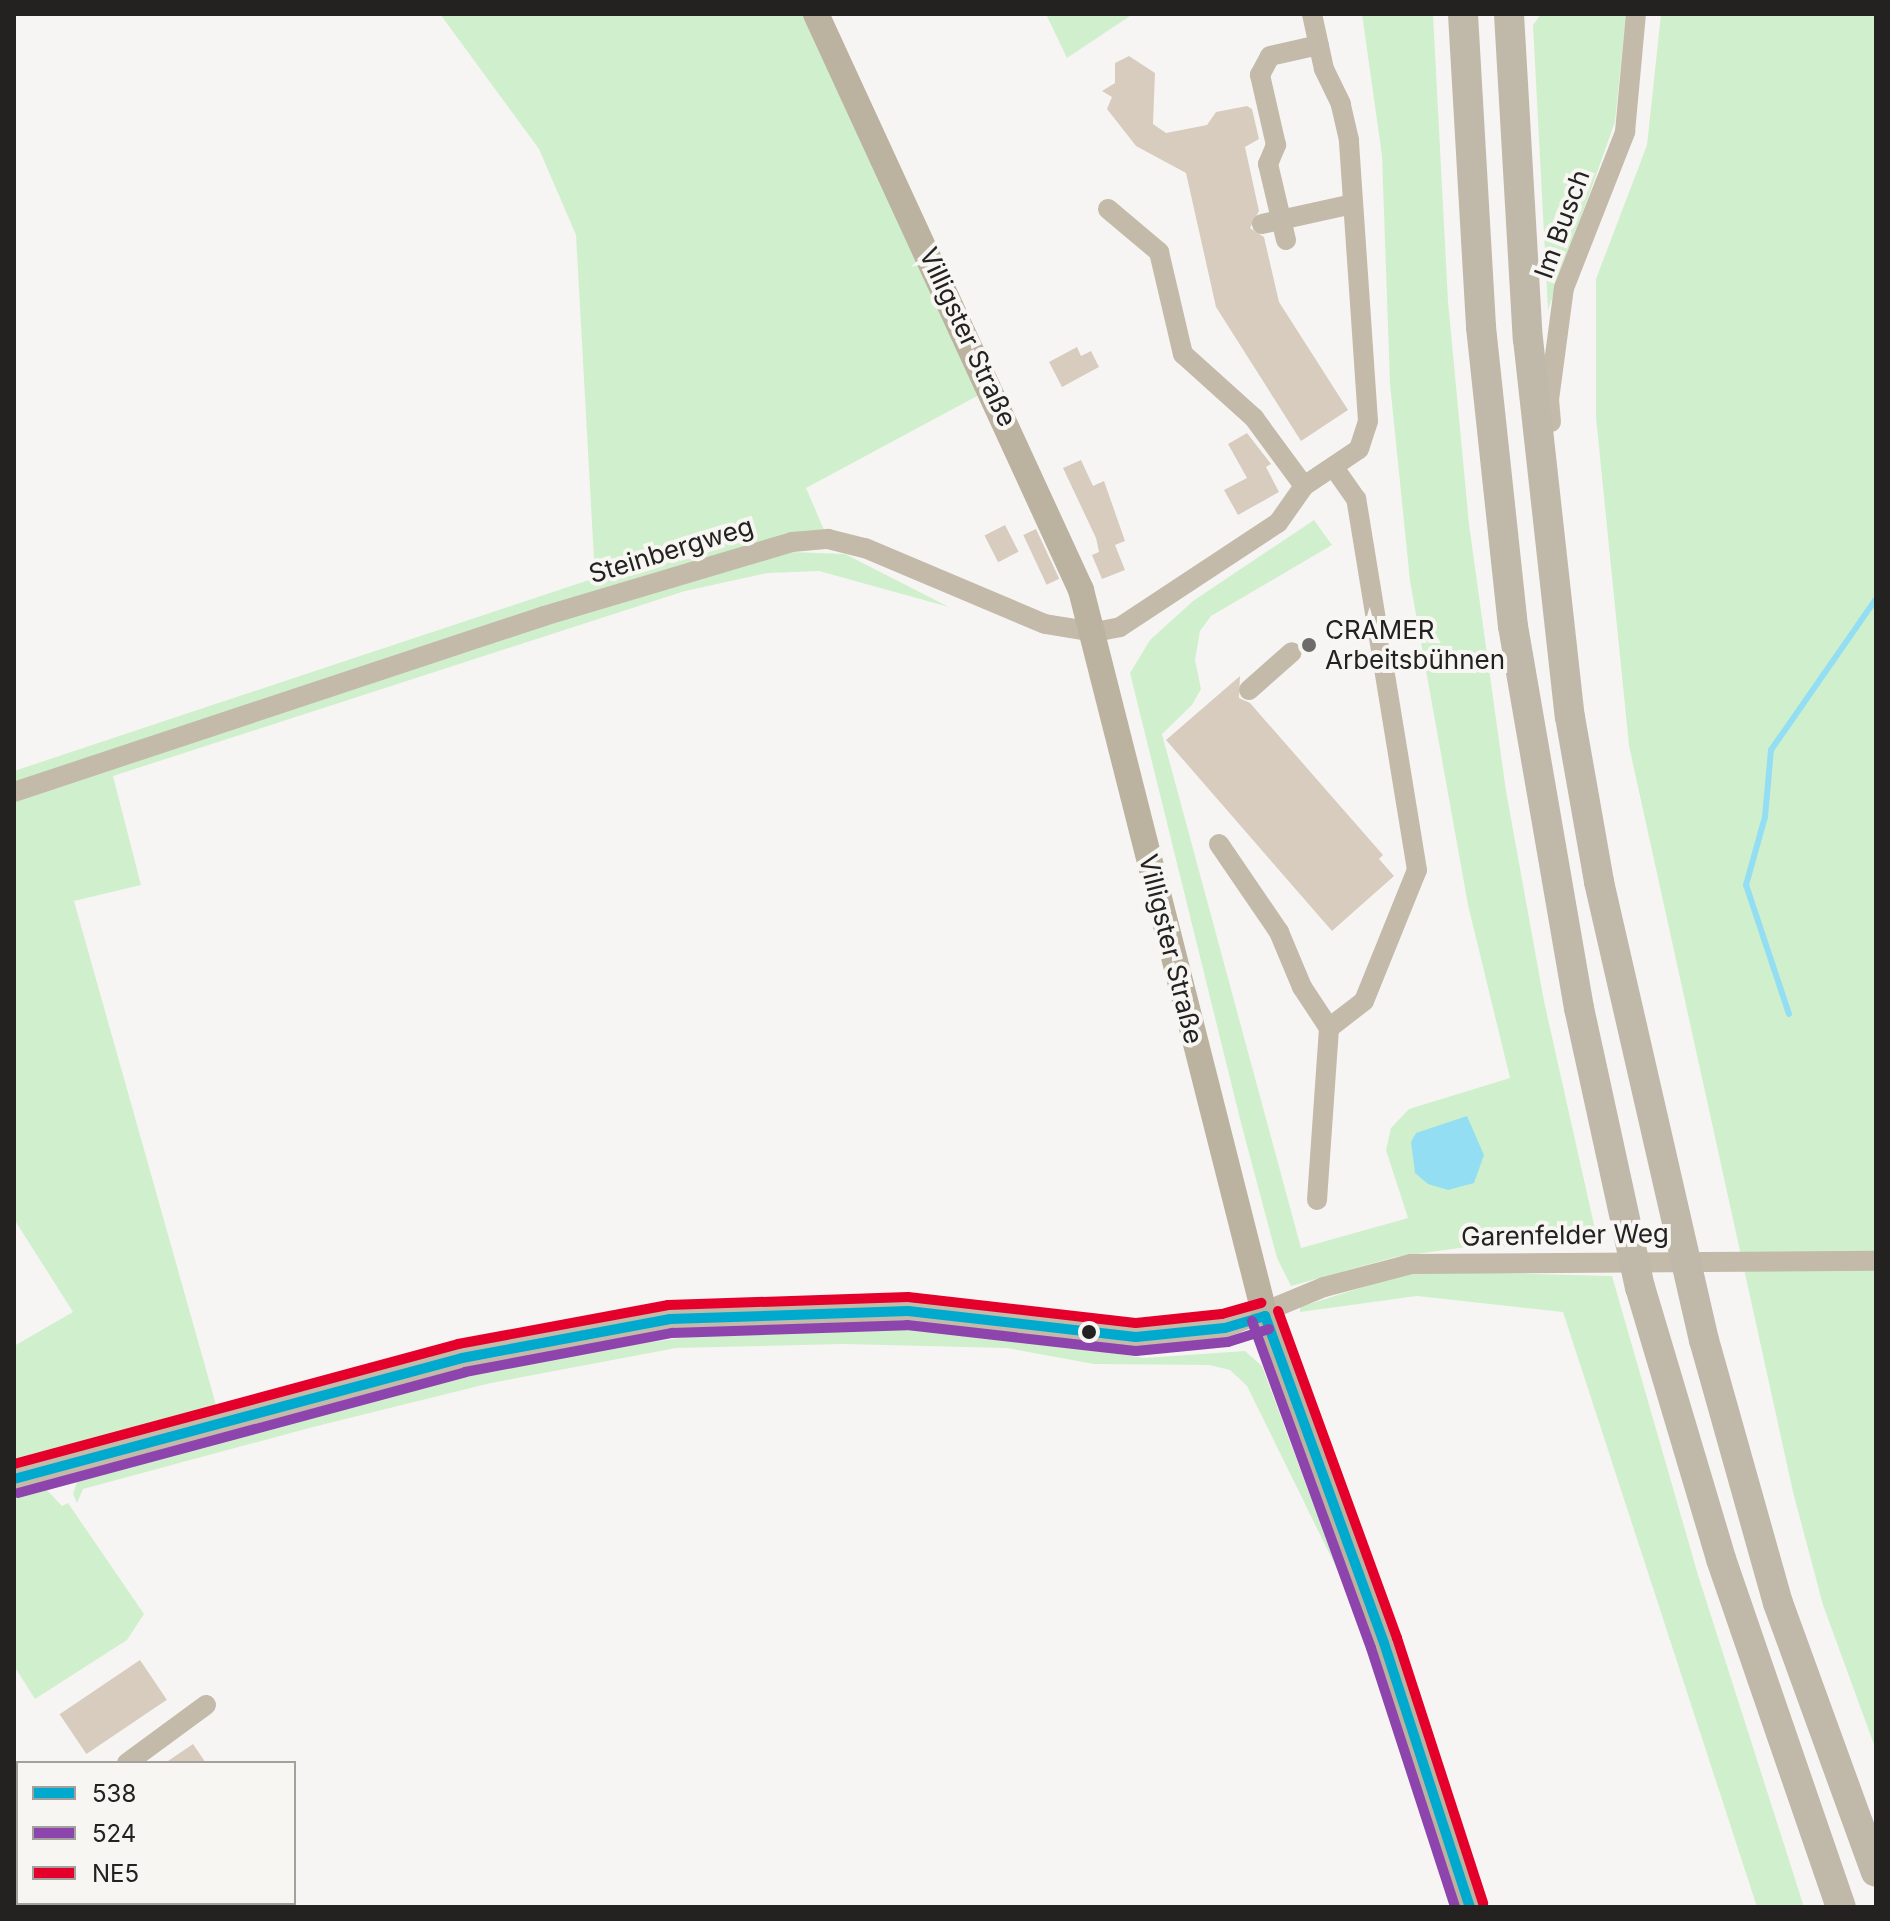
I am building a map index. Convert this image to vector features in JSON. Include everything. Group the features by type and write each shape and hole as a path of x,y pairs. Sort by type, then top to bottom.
{"highway":[{"path":"1463,14 1481,327 1513,626 1579,1008 1640,1287 1721,1559 1841,1907"},
{"path":"1509,14 1528,339 1570,717 1599,882 1684,1257 1778,1603 1876,1872"}],"main road":[{"name":"Villigster Straße","path":"816,14 1066,547 1095,632 1265,1316 1398,1684 1470,1907"}],"street":[{"path":"1108,209 1159,252 1183,354 1254,418 1304,486 1359,449 1368,421 1349,140 1312,14"},
{"name":"Im Busch","path":"1550,549 1558,496 1549,400 1564,288 1625,132 1636,14"},
{"path":"1286,240 1268,164 1276,145 1260,75 1270,56 1319,45"},
{"path":"1262,224 1353,204"},
{"path":"1329,1028 1364,1001 1417,870 1356,499 1334,467"},
{"name":"Steinbergweg","path":"14,792 544,616 792,542 828,539 865,548 1045,624 1095,632 1120,627 1278,523 1304,486"},
{"path":"1249,690 1292,652"},
{"path":"1219,844 1279,932 1302,987 1329,1028 1317,1200"},
{"name":"Garenfelder Weg","path":"14,1479 462,1358 670,1319 908,1311 1136,1337 1225,1328 1265,1316 1324,1287 1411,1264 1782,1259 1876,1261"},
{"path":"130,1761 206,1705"}],"green space":[{"path":"440,14 804,14 992,388 806,488 828,539 14,785 14,771 595,578 576,235 539,149"},
{"path":"1046,14 1133,14 1067,58"},
{"path":"1362,14 1433,14 1448,301 1469,524 1506,791 1544,1001 1599,1247 1467,1247 1395,1257 1291,1286 1277,1258 1241,1123 1130,673 1150,640 1193,601 1314,520 1332,545 1211,616 1200,631 1195,660 1201,689 1192,705 1162,734 1301,1248 1408,1218 1386,1150 1391,1128 1409,1109 1510,1078 1468,905 1410,581 1390,384 1382,156"},
{"path":"1541,14 1626,14 1615,122 1548,310 1533,25"},
{"path":"1661,14 1876,14 1876,1750 1823,1605 1793,1492 1629,746 1596,417 1596,279 1647,145"},
{"path":"791,552 845,554 949,607 819,571 768,573 685,591 113,776 141,885 74,901 218,1412 14,1467 14,1346 73,1312 14,1219 14,798 516,632"},
{"path":"1414,1271 1612,1276 1698,1575 1804,1907 1757,1907 1563,1312 1417,1296 1300,1312 1300,1307"},
{"path":"892,1328 979,1333 1144,1358 1245,1351 1262,1366 1338,1571 1247,1386 1230,1370 1209,1365 1094,1364 1007,1348 842,1344 676,1348 491,1383 313,1427 83,1489 77,1503 73,1494 78,1479 415,1388 562,1355 687,1337"},
{"path":"46,1489 62,1506 68,1503 144,1614 127,1640 35,1699 14,1666 14,1497"}],"water":[{"path":"1467,1116 1484,1155 1474,1183 1448,1190 1428,1184 1415,1173 1411,1142 1416,1133"}],"building":[{"path":"1129,56 1155,73 1153,124 1166,133 1207,125 1216,112 1247,106 1252,109 1259,139 1245,147 1259,211 1250,228 1264,237 1279,302 1348,410 1301,441 1216,307 1186,173 1136,146 1107,109 1112,97 1102,91 1115,83 1115,63"},
{"path":"1077,347 1081,356 1091,351 1099,367 1062,387 1049,362"},
{"path":"1247,433 1271,464 1266,467 1279,492 1238,515 1224,490 1247,478 1228,444"},
{"path":"1081,460 1093,486 1104,481 1125,541 1115,545 1125,570 1102,579 1092,555 1099,552 1096,538 1063,468"},
{"path":"1005,525 1019,552 998,562 985,535"},
{"path":"1036,529 1059,579 1047,585 1023,535"},
{"path":"1240,676 1239,698 1250,703 1383,855 1379,859 1394,876 1332,931 1166,740"},
{"path":"140,1660 167,1700 86,1754 60,1714"},
{"path":"193,1744 205,1761 168,1761"}],"waterway":[{"path":"1789,1014 1746,885 1765,817 1771,750 1876,599"}],"transit line":[{"name":"NE5","path":"14,1464 458,1344 668,1305 908,1297 1136,1323 1222,1314 1261,1303"},
{"name":"538","path":"14,1479 462,1358 670,1319 908,1311 1136,1337 1225,1328 1265,1316"},
{"name":"NE5","path":"1278,1311 1397,1638 1483,1903"},
{"name":"538","path":"1265,1316 1384,1643 1470,1907"},
{"name":"524","path":"1252,1321 1371,1648 1455,1907"},
{"name":"524","path":"18,1493 465,1372 672,1333 907,1325 1136,1351 1228,1342 1269,1329"}],"place":[{"name":"CRAMER Arbeitsbühnen","path":"1309,645"}]}
